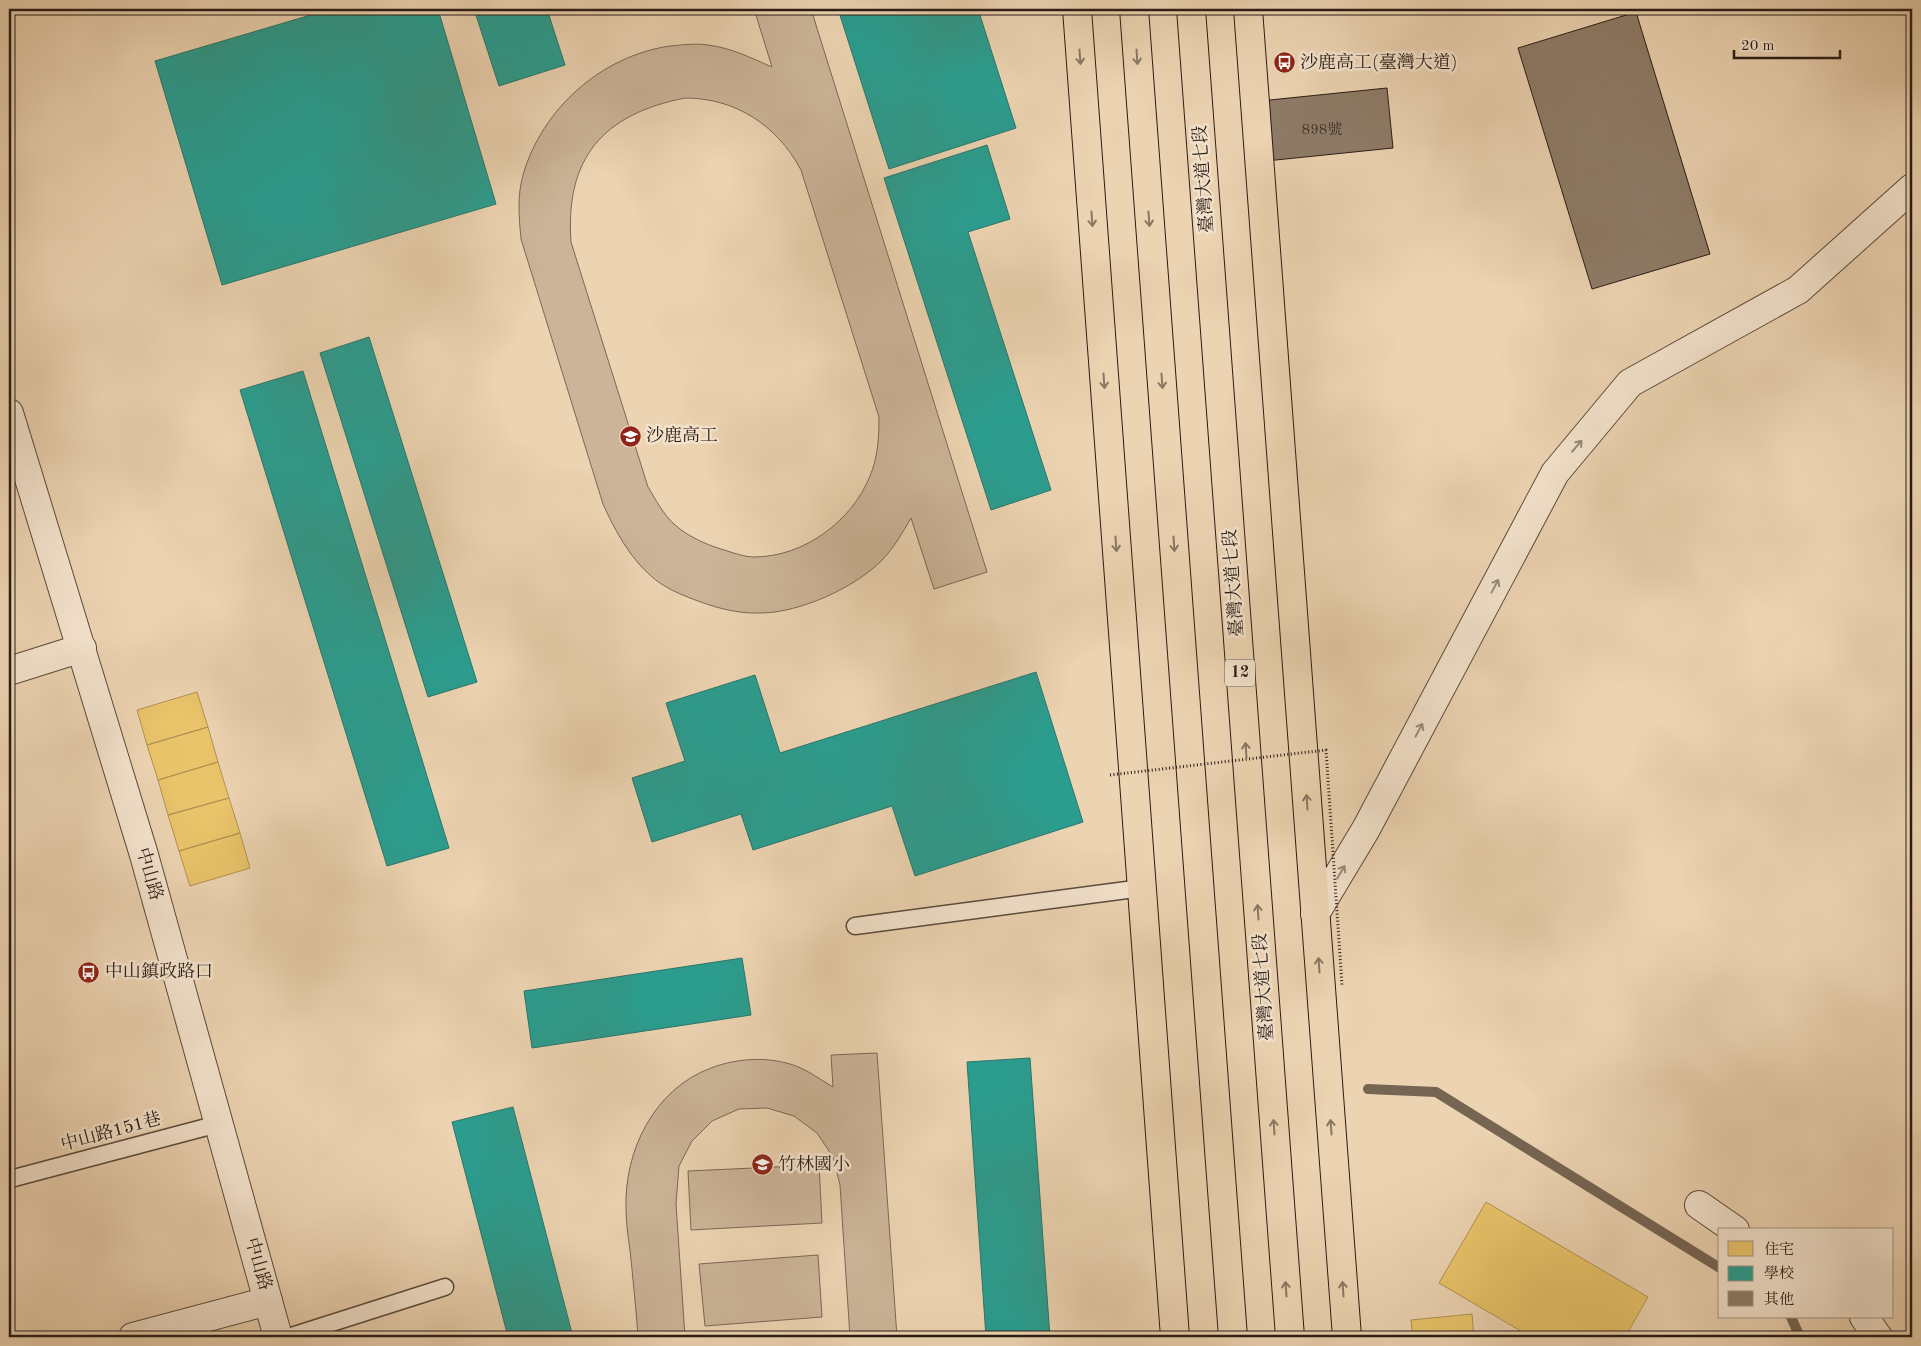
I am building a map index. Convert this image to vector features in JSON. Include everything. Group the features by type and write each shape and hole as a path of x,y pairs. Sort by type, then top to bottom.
{"main road":[{"path":"1077,9 1175,1337"},
{"path":"1134,9 1233,1337"},
{"name":"臺灣大道七段","path":"1191,9 1290,1337"},
{"path":"1248,9 1347,1337"}],"street":[{"path":"1315,914 1366,829 1555,473 1630,384 1798,290 1912,188"},
{"name":"中山路","path":"9,413 144,855 278,1337"},
{"path":"9,671 82,648"},
{"path":"1698,1205 1732,1228"},
{"path":"133,1337 268,1301"},
{"path":"1865,1318 1878,1337"}],"lane":[{"path":"855,926 1142,888"},
{"name":"中山路151巷","path":"14,1178 218,1124"},
{"path":"288,1337 445,1287"}],"path":[{"path":"1110,775 1326,750 1342,985"}],"shaded area":[{"path":"766,9 811,9 987,572 934,589 911,518 883,559 872,569 843,588 809,603 776,612 752,613 734,611 685,596 655,580 629,552 617,533 603,504 521,239 519,199 523,175 532,151 544,128 560,108 598,74 621,61 645,52 670,46 699,44 717,46 733,51 772,67 755,12","holes":["685,98 703,99 737,109 767,127 780,140 801,170 879,417 878,447 873,469 862,492 851,508 839,521 808,543 791,551 773,555 746,556 703,542 679,528 660,507 648,487 571,242 571,212 575,186 583,164 595,144 611,128 632,115 656,105"]},
{"path":"877,1053 897,1337 850,1337 840,1185 833,1157 817,1133 794,1116 767,1108 739,1109 712,1121 692,1141 679,1166 676,1204 685,1337 638,1337 626,1219 627,1187 630,1165 637,1144 646,1125 659,1107 673,1091 691,1078 711,1068 731,1062 764,1060 786,1063 806,1070 833,1087 831,1055"},
{"path":"819,1165 822,1223 691,1230 688,1171"},
{"path":"818,1255 822,1317 705,1326 699,1264"}],"building: 住宅":[{"path":"197,692 208,727 147,745 137,710"},
{"path":"208,727 218,762 158,780 147,745"},
{"path":"218,762 229,798 168,815 158,780"},
{"path":"229,798 240,833 179,851 168,815"},
{"path":"240,833 250,868 190,886 179,851"},
{"path":"1486,1202 1648,1297 1625,1337 1531,1337 1439,1283"},
{"path":"1472,1314 1474,1337 1413,1337 1411,1320"}],"building: 學校":[{"path":"331,9 438,9 496,204 222,285 155,61"},
{"path":"474,9 547,9 565,65 499,86"},
{"path":"838,9 978,9 1016,128 889,169"},
{"path":"987,145 1010,219 968,232 1051,490 991,510 884,178"},
{"path":"369,337 477,682 428,697 320,353"},
{"path":"303,371 449,848 387,866 240,390"},
{"path":"1036,672 1083,822 915,876 892,806 753,850 741,814 652,842 632,778 685,761 666,703 755,675 780,753"},
{"path":"742,958 751,1015 532,1048 524,991"},
{"path":"1030,1058 1050,1337 986,1337 967,1062"},
{"path":"513,1107 573,1337 508,1337 452,1122"}],"building: 其他":[{"path":"1636,12 1710,254 1592,289 1518,48"},
{"path":"1387,88 1393,148 1266,161 1260,101"}],"waterway":[{"path":"1368,1089 1436,1092 1718,1267"},
{"path":"1791,1318 1800,1337"}],"place":[{"name":"沙鹿高工(臺灣大道)","path":"1284,63"},
{"name":"沙鹿高工","path":"630,436"},
{"name":"中山鎮政路口","path":"89,972"},
{"name":"竹林國小","path":"762,1165"}]}
